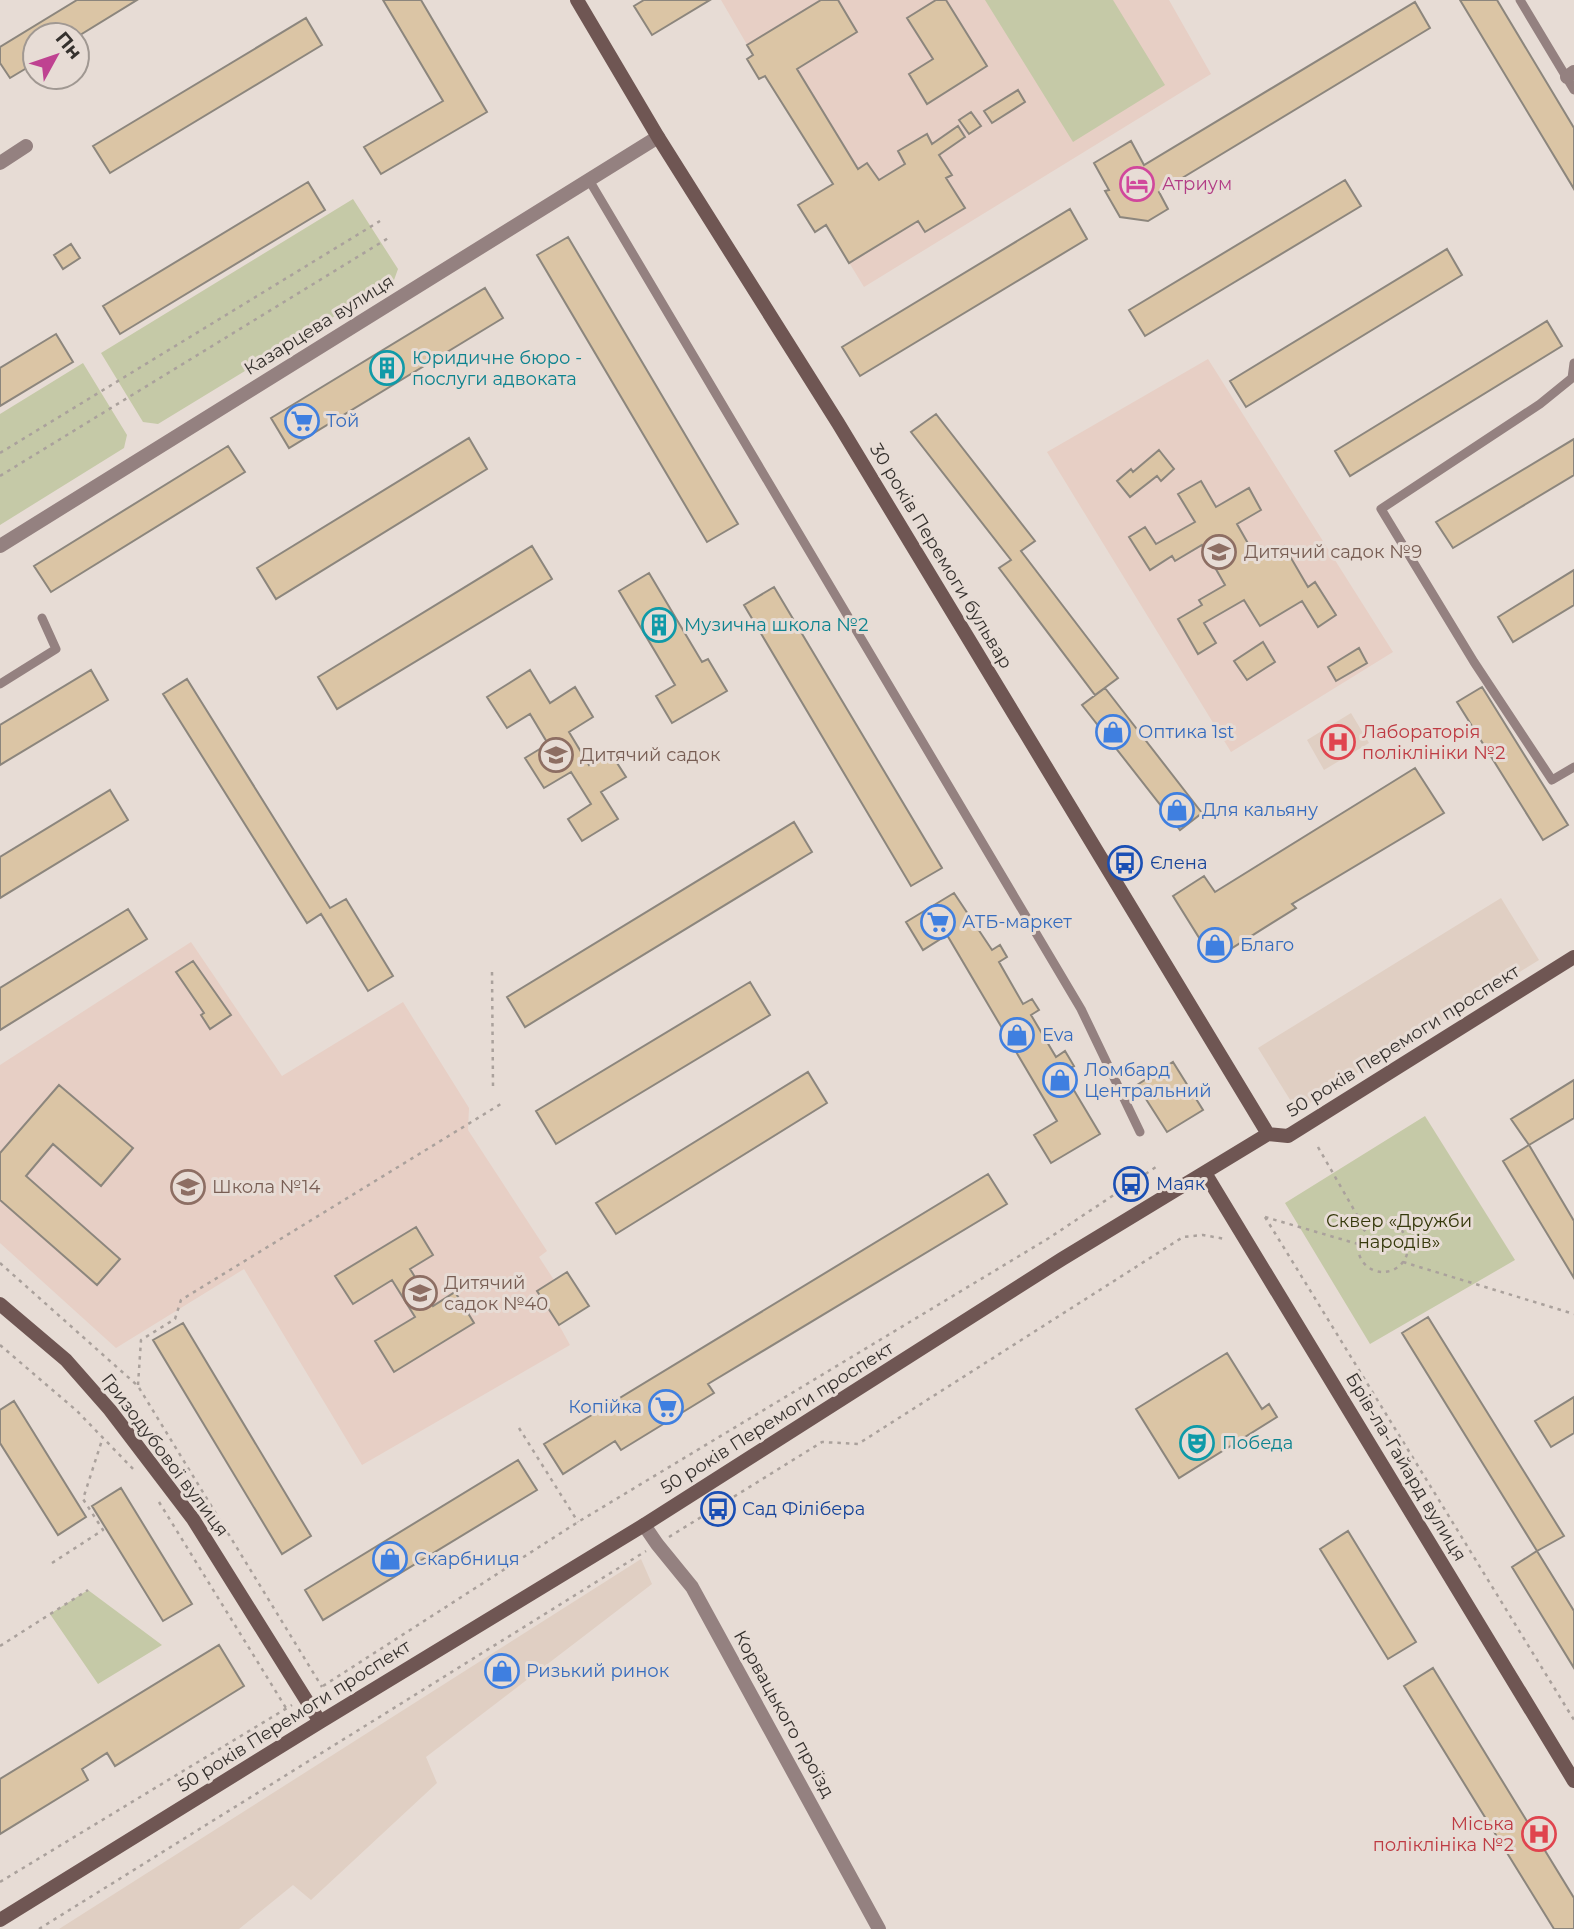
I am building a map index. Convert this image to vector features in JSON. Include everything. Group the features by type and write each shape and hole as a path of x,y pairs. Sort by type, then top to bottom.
{"main road":[{"name":"30 років Перемоги бульвар","path":"577,0 845,435 1268,1134"},
{"name":"50 років Перемоги проспект","path":"0,1920 644,1525 1062,1259 1268,1134 1288,1136 1574,957"},
{"name":"Брів-ла-Гайард вулиця","path":"1205,1173 1574,1781"},
{"name":"Гризодубової вулиця","path":"0,1304 66,1360 110,1410 193,1519 320,1722"}],"street":[{"name":"Казарцева вулиця","path":"0,546 659,137"},
{"path":"0,163 26,146"},
{"name":"Корвацького проїзд","path":"644,1525 692,1587 879,1929"}],"lane":[{"path":"1520,0 1572,79"},
{"path":"589,180 1081,1009 1140,1132"},
{"path":"1574,363 1572,378 1541,404 1381,509 1474,662 1552,780 1574,767"},
{"path":"0,684 56,649 42,618"}],"path":[{"path":"0,453 380,220"},
{"path":"0,476 390,237"},
{"path":"492,972 494,1086"},
{"path":"138,1386 141,1340 174,1319 181,1300 504,1102"},
{"path":"1318,1147 1365,1229"},
{"path":"0,1882 323,1686 578,1522 1049,1238 1158,1165"},
{"path":"1358,1244 1265,1217 1574,1720"},
{"path":"1380,1222 1388,1223 1402,1231 1407,1246 1403,1262 1389,1271 1373,1270 1361,1259 1358,1244 1365,1229 1380,1222"},
{"path":"39,1929 822,1442 858,1444 1182,1237 1203,1235 1227,1240"},
{"path":"1403,1262 1574,1314"},
{"path":"0,1263 138,1386 323,1686"},
{"path":"0,1345 103,1437 139,1475"},
{"path":"519,1428 578,1522"},
{"path":"52,1563 103,1530 83,1499 103,1437"},
{"path":"155,1496 286,1708"},
{"path":"0,1646 88,1590"}],"shaded area":[{"path":"721,0 1169,0 1211,74 864,287 826,225 815,232 798,205 842,178 830,157 820,164 765,76 759,79 747,59 753,55"},
{"name":"Дитячий садок №9","path":"1208,359 1393,652 1231,752 1047,452"},
{"name":"Лабораторія поліклініки №2","path":"1351,713 1369,743 1324,770 1307,740"},
{"path":"1501,898 1539,960 1297,1111 1258,1048"},
{"name":"Школа №14","path":"191,942 282,1076 403,1002 469,1108 468,1130 547,1251 539,1257 554,1280 567,1272 589,1306 559,1325 570,1345 362,1465 244,1269 116,1348 0,1243 0,1065"},
{"name":"Ризький ринок","path":"641,1559 652,1584 426,1757 437,1783 311,1900 293,1885 239,1929 59,1929"}],"green space":[{"path":"985,0 1113,0 1165,85 1073,142"},
{"path":"353,199 398,269 394,280 158,424 143,422 101,353"},
{"path":"83,363 127,435 124,448 0,525 0,414"},
{"name":"Сквер «Дружби народів»","path":"1425,1116 1515,1260 1370,1344 1285,1203"},
{"path":"88,1590 162,1645 98,1684 50,1614"}],"building":[{"path":"77,0 137,0 91,28 91,21 43,21"},
{"path":"383,0 421,0 487,112 381,174 364,147 443,101"},
{"path":"644,0 710,0 652,35 634,6"},
{"path":"821,0 838,0 857,32 797,69 858,169 867,163 879,180 905,164 898,151 927,134 932,144 958,126 965,137 939,155 952,175 946,178 965,208 925,232 918,221 849,263 826,225 815,232 798,205 833,184 765,76 759,79 747,59 753,55 747,45"},
{"path":"936,0 946,0 987,66 927,104 909,74 933,59 907,18"},
{"path":"1460,0 1497,0 1574,128 1574,189"},
{"path":"1415,2 1430,28 1159,192 1168,209 1148,221 1120,217 1105,191 1109,190 1094,163 1131,141 1144,165"},
{"path":"306,18 322,45 110,173 93,146"},
{"path":"21,34 21,71 10,78 0,63 0,47"},
{"path":"1018,90 1025,102 992,123 984,111"},
{"path":"971,112 981,126 969,134 959,120"},
{"path":"1345,180 1361,206 1145,336 1129,310"},
{"path":"308,182 325,210 120,334 103,306"},
{"path":"1070,209 1087,239 860,376 842,347"},
{"path":"568,237 738,524 707,542 537,255"},
{"path":"71,244 80,258 63,269 54,255"},
{"path":"1447,249 1462,275 1246,407 1230,381"},
{"name":"Юридичне бюро - послуги адвоката","path":"485,288 503,318 289,448 271,418"},
{"path":"1547,321 1562,346 1350,476 1335,451"},
{"path":"56,334 73,362 0,406 0,368"},
{"path":"936,414 1035,541 1021,551 1118,678 1095,695 999,568 1011,560 911,432"},
{"path":"469,438 487,469 276,599 257,568"},
{"path":"1574,439 1574,475 1453,548 1436,522"},
{"path":"228,446 245,472 51,592 34,566"},
{"path":"1159,450 1174,469 1161,481 1157,476 1130,497 1117,481 1131,469 1133,472"},
{"path":"1201,481 1216,507 1249,488 1261,510 1237,524 1258,561 1284,546 1308,587 1315,582 1336,615 1318,627 1302,601 1260,626 1244,600 1204,623 1216,643 1198,654 1178,619 1202,605 1199,600 1225,585 1202,545 1175,561 1172,556 1150,570 1129,537 1145,527 1156,544 1195,522 1178,494"},
{"path":"532,546 552,579 337,709 318,677"},
{"path":"1574,570 1574,605 1513,642 1498,617"},
{"name":"Музична школа №2","path":"649,573 702,662 708,659 727,691 672,723 656,696 675,685 619,591"},
{"path":"774,587 942,868 911,886 744,605"},
{"path":"1263,642 1275,662 1247,680 1234,661"},
{"path":"1359,648 1367,663 1336,681 1328,667"},
{"path":"91,670 108,700 0,765 0,725"},
{"name":"Дитячий садок","path":"530,670 550,703 575,687 593,717 569,732 589,765 610,752 626,777 601,792 618,819 582,841 568,819 591,804 571,772 544,788 525,758 548,744 530,714 507,728 487,697"},
{"path":"187,679 330,908 346,899 393,976 368,991 321,914 307,923 163,694"},
{"path":"1482,687 1568,825 1543,840 1457,702"},
{"path":"1105,688 1202,813 1180,830 1082,705"},
{"path":"1415,768 1444,813 1292,904 1296,908 1213,960 1173,896 1204,876 1215,892"},
{"path":"110,790 128,820 0,898 0,857"},
{"path":"794,822 812,852 525,1027 507,997"},
{"path":"954,893 992,950 1000,945 1007,957 999,962 1023,1004 1032,999 1039,1010 1031,1015 1056,1057 1065,1051 1074,1066 1063,1072 1100,1134 1051,1163 1034,1135 1057,1121 947,935 923,950 906,922"},
{"path":"128,909 147,939 0,1030 0,988"},
{"path":"193,961 231,1015 210,1029 201,1015 204,1013 176,972"},
{"path":"750,982 770,1015 556,1144 536,1111"},
{"path":"1173,1062 1203,1110 1167,1132 1137,1085"},
{"path":"808,1072 827,1103 616,1234 596,1203"},
{"path":"1574,1080 1574,1118 1529,1145 1511,1119"},
{"path":"59,1085 133,1148 101,1186 53,1144 26,1176 120,1259 97,1285 0,1200 0,1153"},
{"path":"1529,1145 1574,1221 1574,1278 1503,1161"},
{"path":"988,1174 1007,1204 708,1384 714,1393 621,1450 615,1441 563,1474 544,1444"},
{"path":"416,1227 433,1255 410,1269 433,1306 455,1292 474,1323 394,1372 375,1341 415,1317 392,1280 353,1304 335,1276"},
{"path":"567,1272 589,1306 559,1325 537,1291"},
{"path":"1428,1317 1564,1536 1537,1551 1402,1333"},
{"path":"183,1323 311,1536 282,1554 153,1340"},
{"name":"Победа","path":"1227,1353 1262,1409 1269,1404 1277,1417 1179,1478 1136,1409"},
{"path":"1574,1397 1574,1433 1551,1447 1535,1421"},
{"path":"14,1401 86,1517 58,1535 0,1443 0,1410"},
{"path":"518,1460 537,1490 323,1620 305,1590"},
{"path":"121,1488 192,1604 163,1621 92,1506"},
{"path":"1348,1531 1416,1642 1388,1659 1320,1549"},
{"path":"1537,1551 1574,1611 1574,1668 1512,1567"},
{"path":"219,1645 244,1686 115,1766 107,1753 82,1769 88,1780 0,1834 0,1779"},
{"path":"1433,1668 1574,1898 1574,1929 1554,1929 1404,1686"}],"place":[{"name":"Атриум","path":"1137,184"},
{"name":"Юридичне бюро - послуги адвоката","path":"387,368"},
{"name":"Той","path":"302,421"},
{"name":"Дитячий садок №9","path":"1219,552"},
{"name":"Музична школа №2","path":"659,625"},
{"name":"Оптика 1st","path":"1113,732"},
{"name":"Лабораторія поліклініки №2","path":"1338,742"},
{"name":"Дитячий садок","path":"556,755"},
{"name":"Для кальяну","path":"1177,810"},
{"name":"Єлена","path":"1125,863"},
{"name":"АТБ-маркет","path":"938,922"},
{"name":"Благо","path":"1215,945"},
{"name":"Eva","path":"1017,1035"},
{"name":"Ломбард Центральний","path":"1060,1080"},
{"name":"Маяк","path":"1131,1184"},
{"name":"Школа №14","path":"188,1187"},
{"name":"Дитячий садок №40","path":"420,1293"},
{"name":"Копійка","path":"666,1407"},
{"name":"Победа","path":"1197,1443"},
{"name":"Сад Філібера","path":"718,1509"},
{"name":"Скарбниця","path":"390,1559"},
{"name":"Ризький ринок","path":"502,1671"},
{"name":"Міська поліклініка №2","path":"1539,1834"}]}
